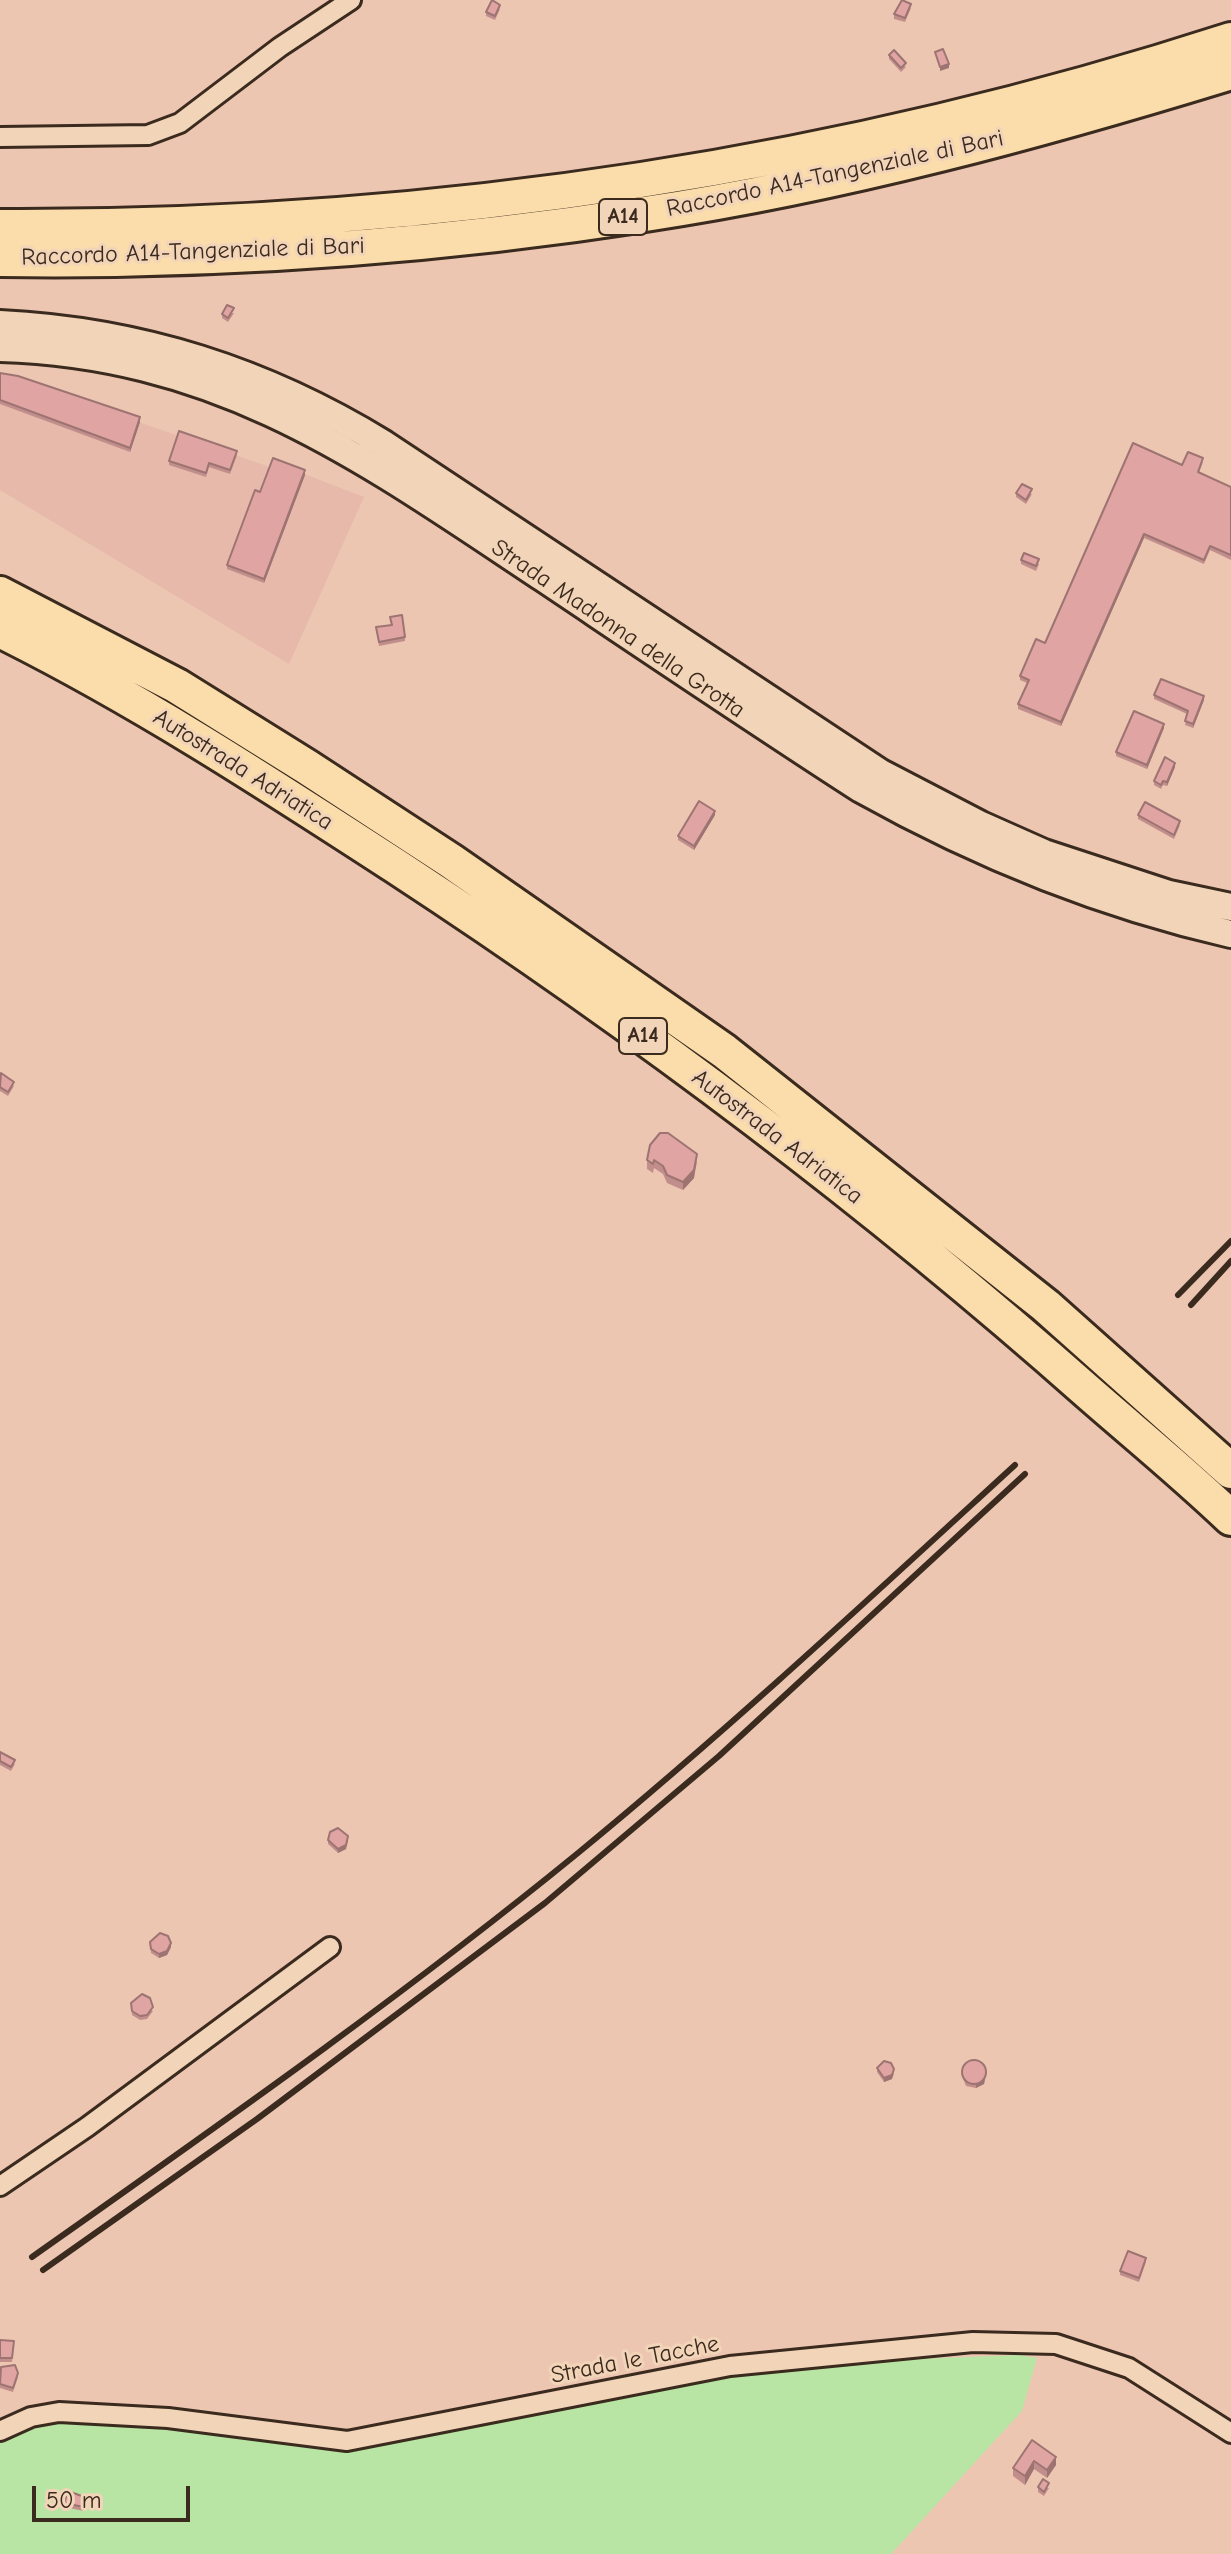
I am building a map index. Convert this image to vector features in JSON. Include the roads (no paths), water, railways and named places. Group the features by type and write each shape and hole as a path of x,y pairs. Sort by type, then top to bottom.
{"highway":[{"name":"Raccordo A14-Tangenziale di Bari","path":"0,227 204,225 438,209 714,170 957,119 1147,67 1231,40"},
{"name":"Raccordo A14-Tangenziale di Bari","path":"0,259 136,259 294,252 495,235 649,214 986,143 1231,72"},
{"name":"Autostrada Adriatica","path":"0,594 177,686 307,767 463,869 724,1051 1046,1306 1231,1471"},
{"name":"Autostrada Adriatica","path":"0,630 180,730 297,803 588,997 824,1171 925,1251 1231,1518"}],"main road":[{"name":"Strada Madonna della Grotta","path":"0,324 85,332 171,349 226,365 298,395 384,444 881,773 981,825 1044,853 1169,894 1231,907"},
{"name":"Strada Madonna della Grotta","path":"0,348 103,358 162,372 277,412 370,463 774,733 861,789 925,825 1073,890 1173,921 1231,934"}],"street":[{"path":"0,137 112,138 159,131 180,123 280,47 351,0"},
{"path":"0,2186 87,2127 330,1947"},
{"name":"Strada le Tacche","path":"0,2431 31,2417 59,2412 168,2418 347,2441 730,2366 973,2342 1056,2344 1129,2368 1231,2433"}],"railway":[{"path":"1178,1295 1231,1241"},
{"path":"1191,1305 1231,1261"},
{"path":"32,2257 377,2009 578,1853 745,1711 1015,1465"},
{"path":"43,2270 257,2119 545,1903 719,1756 1025,1474"}]}
